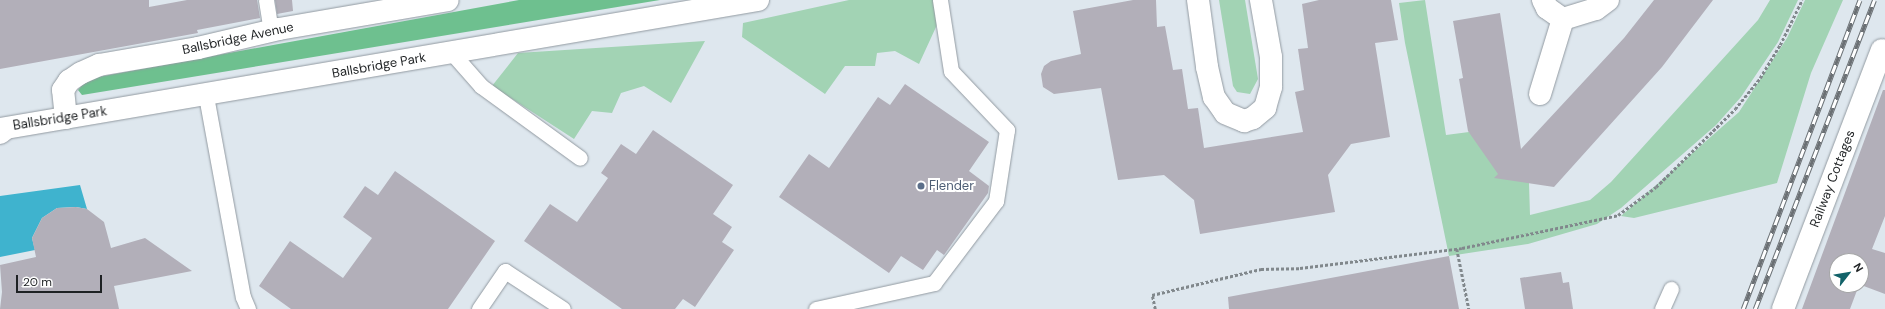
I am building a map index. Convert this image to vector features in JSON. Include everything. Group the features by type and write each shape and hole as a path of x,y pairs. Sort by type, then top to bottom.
{"street":[{"name":"Ballsbridge Avenue","path":"66,118 63,90 69,81 99,65 198,48 271,31 448,0"},
{"name":"Ballsbridge Park","path":"2,130 758,0"},
{"path":"1198,0 1207,66 1214,97 1225,113 1244,121 1254,118 1265,108 1272,87 1271,57 1261,0"},
{"path":"1543,0 1547,8 1563,20"},
{"path":"1563,20 1596,9 1608,0"},
{"path":"1540,94 1563,20"},
{"name":"Railway Cottages","path":"1783,309 1881,63"}],"lane":[{"path":"266,0 271,31"},
{"path":"816,309 934,283 996,201 1007,130 951,71 944,42 940,0"},
{"path":"452,53 480,86 580,158"},
{"path":"206,96 243,297 248,309"},
{"path":"478,309 505,271 562,309"},
{"path":"1662,309 1671,289"}],"path":[{"path":"1155,309 1152,295 1261,269 1300,268 1457,249 1607,219 1618,215 1638,202 1673,171 1740,103 1776,52 1802,0"},
{"path":"1457,249 1469,309"}],"green space":[{"path":"519,0 660,0 82,95 78,90 87,79"},
{"path":"849,0 939,0 942,14 919,64 895,51 877,53 875,66 845,66 825,94 742,37 743,23"},
{"path":"1219,0 1245,0 1258,79 1250,94 1237,92 1233,86"},
{"path":"1425,0 1446,135 1469,132 1529,183 1530,215 1590,200 1611,182 1758,20 1770,0 1798,0 1778,42 1741,97 1716,125 1621,208 1597,224 1528,244 1449,256 1405,43 1399,3"},
{"path":"1805,0 1843,0 1811,73 1777,183 1634,218 1621,216 1739,112 1787,38"},
{"path":"705,41 671,103 644,86 621,93 612,113 592,111 574,139 492,86 518,53"}],"water":[{"path":"80,185 87,209 76,207 57,208 42,218 32,238 35,250 0,257 0,196"}],"building":[{"path":"0,0 149,0 149,7 187,0 257,0 260,18 197,30 198,33 0,69"},
{"path":"275,0 292,0 293,11 277,14"},
{"path":"1133,0 1156,0 1157,27 1165,26 1173,70 1182,69 1188,109 1198,108 1204,148 1303,132 1295,92 1304,90 1298,49 1308,48 1302,4 1319,0 1391,0 1398,40 1375,43 1390,137 1351,144 1328,175 1335,212 1200,234 1194,200 1164,175 1118,180 1101,88 1054,94 1043,87 1041,74 1044,66 1051,61 1081,54 1073,11"},
{"path":"1654,0 1713,0 1662,67 1554,187 1494,178 1498,174 1468,131 1459,79 1463,78 1453,21 1500,13 1521,149 1624,38"},
{"path":"905,84 989,142 969,171 989,186 988,193 944,255 937,250 923,270 901,256 889,273 779,197 809,154 829,168 878,97 890,105"},
{"path":"1883,90 1885,90 1885,216 1872,249 1885,253 1885,294 1869,288 1869,253 1829,253 1829,293 1856,293 1850,309 1802,309"},
{"path":"653,130 733,185 713,214 732,227 722,242 734,250 695,307 683,299 675,309 622,309 524,241 550,204 577,222 608,178 601,173 621,144 636,154"},
{"path":"395,171 495,241 448,309 291,309 259,286 290,241 343,278 372,238 343,217 365,186 378,195"},
{"path":"76,207 87,209 104,222 111,248 145,238 192,271 114,286 119,309 0,309 2,292 0,265 36,257 32,238 42,218 57,208"},
{"path":"1449,256 1459,309 1229,309 1228,297"},
{"path":"1561,272 1563,283 1569,282 1573,309 1525,309 1520,278"}],"railway":[{"path":"1743,309 1860,0"},
{"path":"1755,309 1874,0"}],"place":[{"name":"Flender","path":"921,186"}]}
